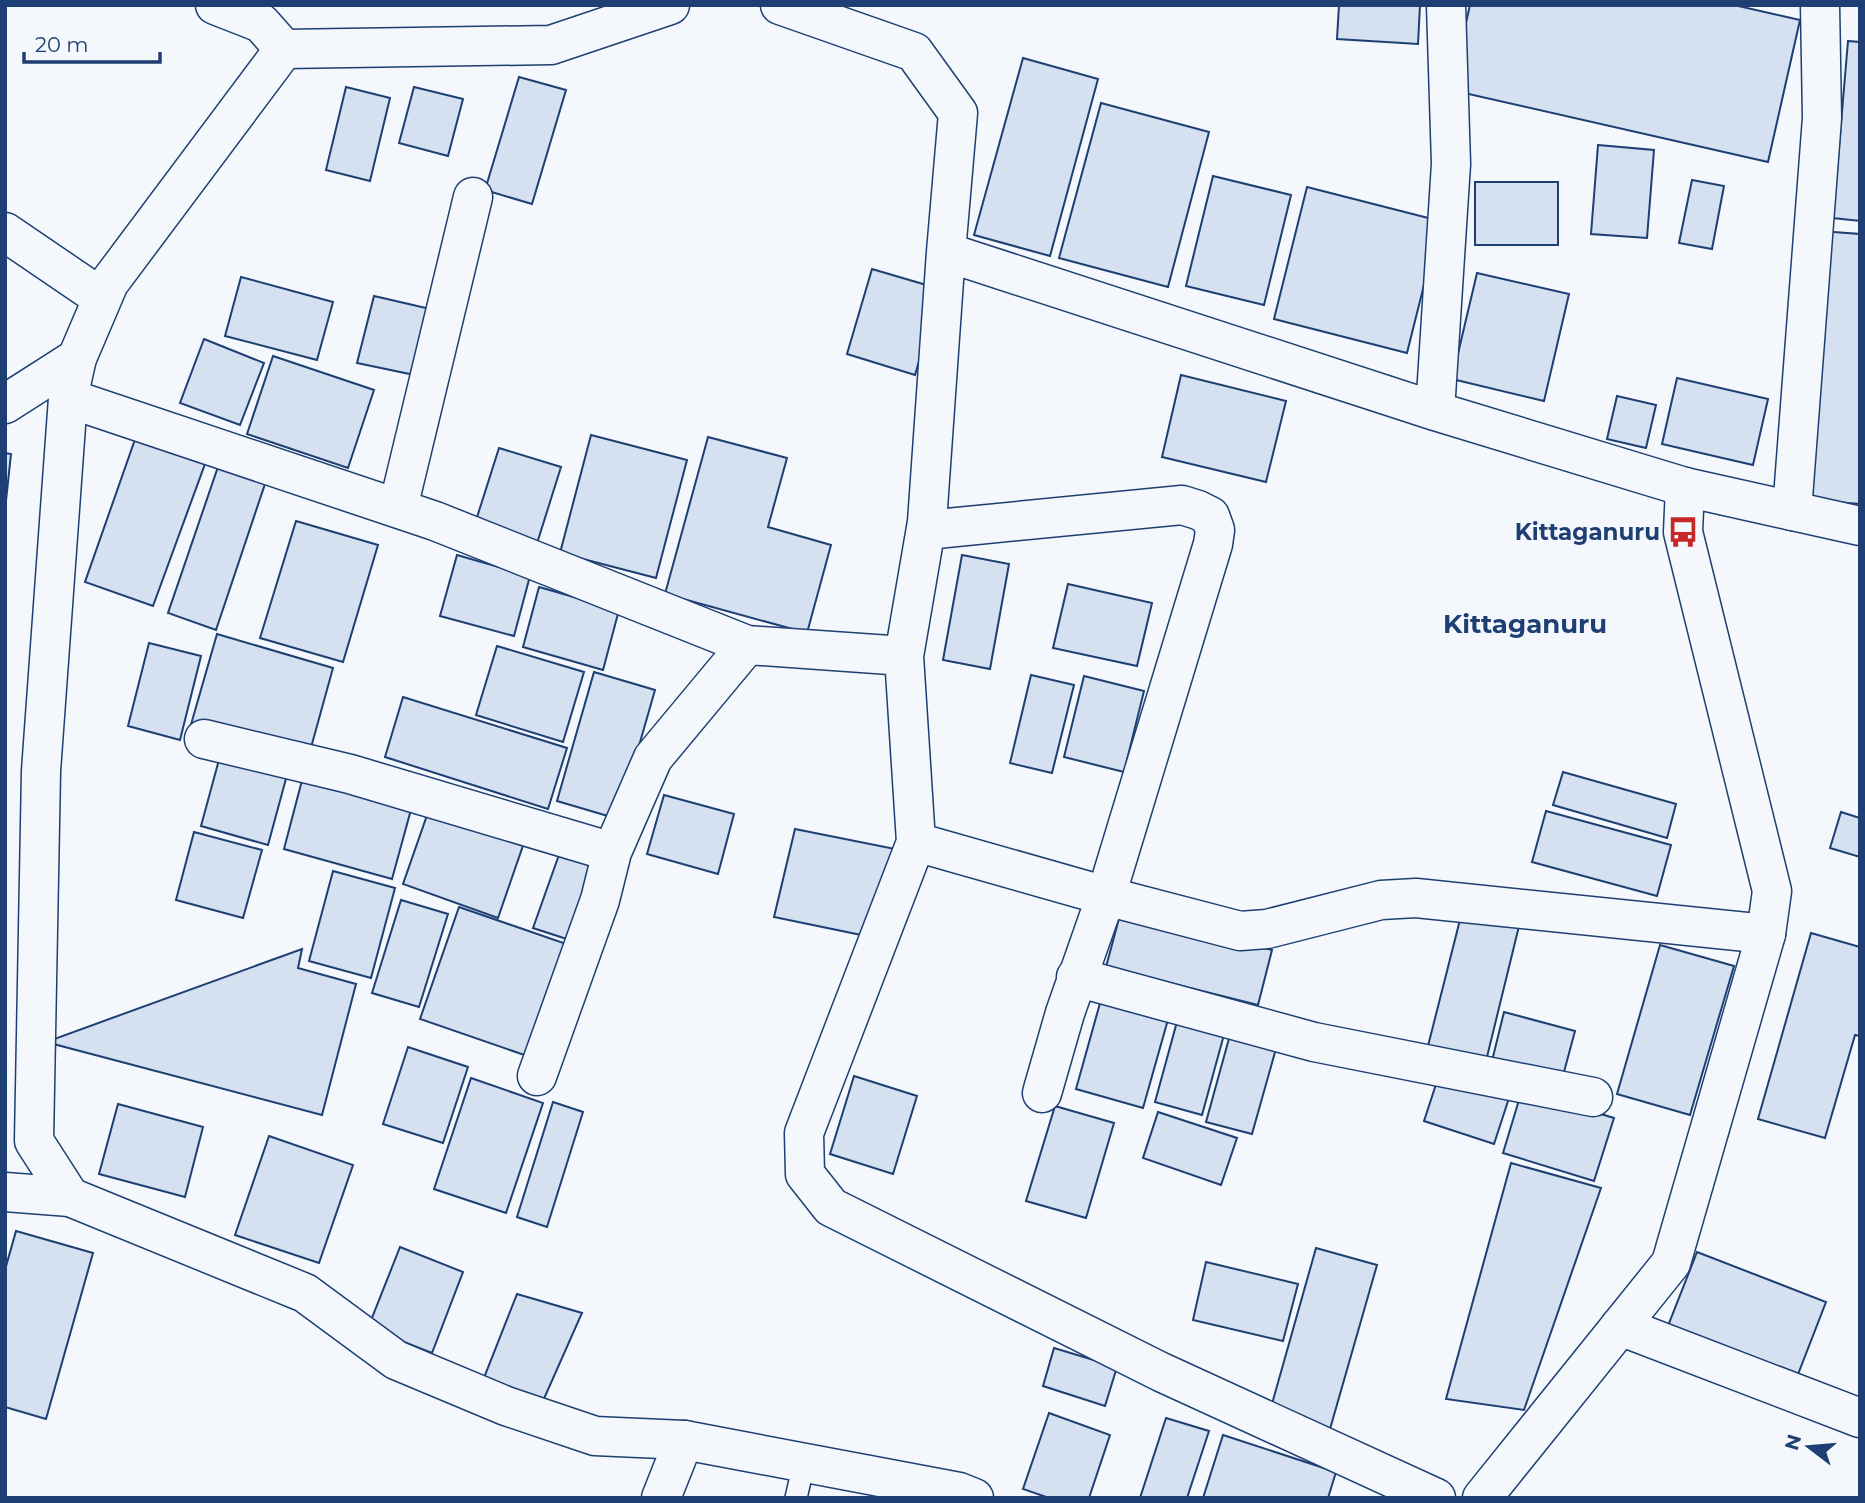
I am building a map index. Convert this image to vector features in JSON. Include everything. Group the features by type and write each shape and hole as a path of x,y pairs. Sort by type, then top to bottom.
{"street":[{"path":"215,5 261,23 284,49 551,45 670,5"},
{"path":"780,5 914,52 958,113 926,530 904,656 916,842 804,1133 805,1174 831,1207 1161,1372 1436,1498"},
{"path":"1434,411 1451,164 1446,5"},
{"path":"1792,511 1822,118 1820,5"},
{"path":"70,1197 34,1141 41,771 68,398 77,358 109,283 284,49"},
{"path":"398,508 473,197"},
{"path":"5,232 102,298"},
{"path":"946,252 1434,411 1685,487 1860,526"},
{"path":"5,404 77,358"},
{"path":"68,398 435,521 747,645 904,656"},
{"path":"1482,1498 1671,1263 1766,934 1772,891 1683,532 1685,487"},
{"path":"926,530 1182,505 1210,516 1215,530 1106,896 1076,977 1042,1093"},
{"path":"537,1076 600,900 612,852 653,758 747,645"},
{"path":"204,739 350,774 612,852"},
{"path":"916,842 1240,931 1267,929 1381,900 1416,898 1766,934"},
{"path":"1076,977 1314,1042 1593,1097"},
{"path":"5,1192 70,1197 305,1293 396,1360 506,1406 595,1436 684,1440 800,1480 959,1492 974,1498"},
{"path":"1620,1326 1860,1418"},
{"path":"661,1498 684,1440"}],"building":[{"path":"1339,5 1420,5 1418,44 1337,39"},
{"path":"1470,5 1734,5 1800,20 1768,162 1451,90"},
{"path":"1848,41 1860,42 1860,221 1833,218"},
{"path":"1023,58 1098,79 1050,256 974,235"},
{"path":"519,77 566,90 532,204 485,190"},
{"path":"346,87 390,98 370,181 326,170"},
{"path":"414,87 463,99 448,156 399,143"},
{"path":"1101,103 1209,132 1168,287 1059,258"},
{"path":"1598,145 1654,150 1647,238 1591,234"},
{"path":"1213,176 1291,195 1264,305 1186,286"},
{"path":"1692,180 1724,186 1712,249 1679,243"},
{"path":"1475,182 1558,182 1558,245 1475,245"},
{"path":"1307,187 1440,221 1407,353 1274,319"},
{"path":"1820,231 1860,234 1860,504 1799,499"},
{"path":"872,269 940,289 915,375 847,354"},
{"path":"1477,273 1569,294 1544,401 1452,379"},
{"path":"241,277 333,302 317,360 225,336"},
{"path":"374,296 439,311 424,377 357,363"},
{"path":"204,339 264,363 240,425 180,403"},
{"path":"273,356 374,390 348,468 247,434"},
{"path":"1181,375 1286,401 1266,482 1162,457"},
{"path":"1677,378 1768,399 1753,465 1662,444"},
{"path":"1617,396 1656,405 1646,448 1607,439"},
{"path":"139,428 209,453 153,606 85,582"},
{"path":"591,435 687,460 656,578 560,553"},
{"path":"708,437 787,458 768,527 831,545 807,633 665,594"},
{"path":"499,448 561,467 534,553 472,533"},
{"path":"5,453 11,454 5,510"},
{"path":"221,458 268,475 216,630 168,613"},
{"path":"296,521 378,545 343,662 260,638"},
{"path":"457,555 530,576 514,636 440,616"},
{"path":"962,555 1009,564 990,669 943,660"},
{"path":"1068,584 1152,603 1137,666 1053,648"},
{"path":"539,587 619,610 603,670 523,647"},
{"path":"217,634 333,668 307,762 190,728"},
{"path":"149,643 201,656 180,740 128,726"},
{"path":"497,646 584,672 563,742 476,715"},
{"path":"594,672 655,690 618,819 557,801"},
{"path":"1031,675 1074,685 1052,773 1010,763"},
{"path":"1084,676 1144,691 1124,772 1064,757"},
{"path":"403,697 567,748 548,809 385,757"},
{"path":"220,756 287,775 268,845 201,826"},
{"path":"306,765 415,795 392,879 284,849"},
{"path":"1563,772 1676,804 1667,838 1553,805"},
{"path":"664,795 734,814 718,874 647,854"},
{"path":"432,801 527,834 498,918 403,884"},
{"path":"1546,811 1671,845 1657,896 1532,862"},
{"path":"1841,812 1860,818 1860,857 1830,848"},
{"path":"795,829 895,849 871,937 774,917"},
{"path":"194,832 262,850 243,918 176,900"},
{"path":"560,852 606,868 579,943 533,928"},
{"path":"333,871 395,888 371,978 309,961"},
{"path":"401,900 448,914 419,1007 372,993"},
{"path":"459,907 578,948 539,1060 420,1019"},
{"path":"1463,908 1520,922 1486,1061 1428,1046"},
{"path":"1121,911 1272,950 1258,1005 1106,967"},
{"path":"1811,933 1860,947 1860,1036 1855,1035 1825,1138 1758,1119"},
{"path":"1660,945 1734,966 1690,1115 1617,1094"},
{"path":"302,949 298,968 356,984 322,1115 46,1042"},
{"path":"1102,996 1169,1016 1143,1108 1076,1089"},
{"path":"1504,1012 1575,1031 1561,1083 1491,1065"},
{"path":"1178,1018 1225,1031 1202,1115 1155,1102"},
{"path":"1233,1024 1279,1038 1252,1134 1206,1122"},
{"path":"408,1047 468,1067 443,1143 383,1124"},
{"path":"1440,1072 1510,1095 1494,1144 1424,1121"},
{"path":"854,1076 917,1096 893,1174 830,1154"},
{"path":"471,1078 543,1103 506,1213 434,1189"},
{"path":"1522,1090 1614,1118 1594,1181 1503,1153"},
{"path":"553,1102 583,1112 547,1227 517,1217"},
{"path":"118,1104 203,1127 185,1197 99,1174"},
{"path":"1055,1106 1114,1123 1086,1218 1026,1201"},
{"path":"1158,1112 1237,1138 1221,1185 1143,1158"},
{"path":"269,1136 353,1165 319,1263 235,1235"},
{"path":"1511,1163 1601,1188 1524,1410 1446,1399"},
{"path":"16,1231 93,1253 46,1419 5,1407 5,1270"},
{"path":"400,1247 463,1272 432,1353 368,1328"},
{"path":"1316,1248 1377,1265 1328,1436 1268,1418"},
{"path":"1697,1252 1826,1302 1795,1382 1666,1331"},
{"path":"1206,1262 1298,1284 1283,1341 1193,1320"},
{"path":"517,1294 582,1313 539,1410 480,1388"},
{"path":"1054,1348 1117,1367 1105,1406 1043,1386"},
{"path":"1049,1413 1110,1435 1089,1498 1049,1498 1023,1489"},
{"path":"1166,1418 1209,1431 1187,1498 1140,1498"},
{"path":"1223,1435 1336,1472 1328,1498 1203,1498"}],"place":[{"name":"Kittaganuru","path":"1683,532"}],"district":[{"name":"Kittaganuru","path":"1525,624"}]}
